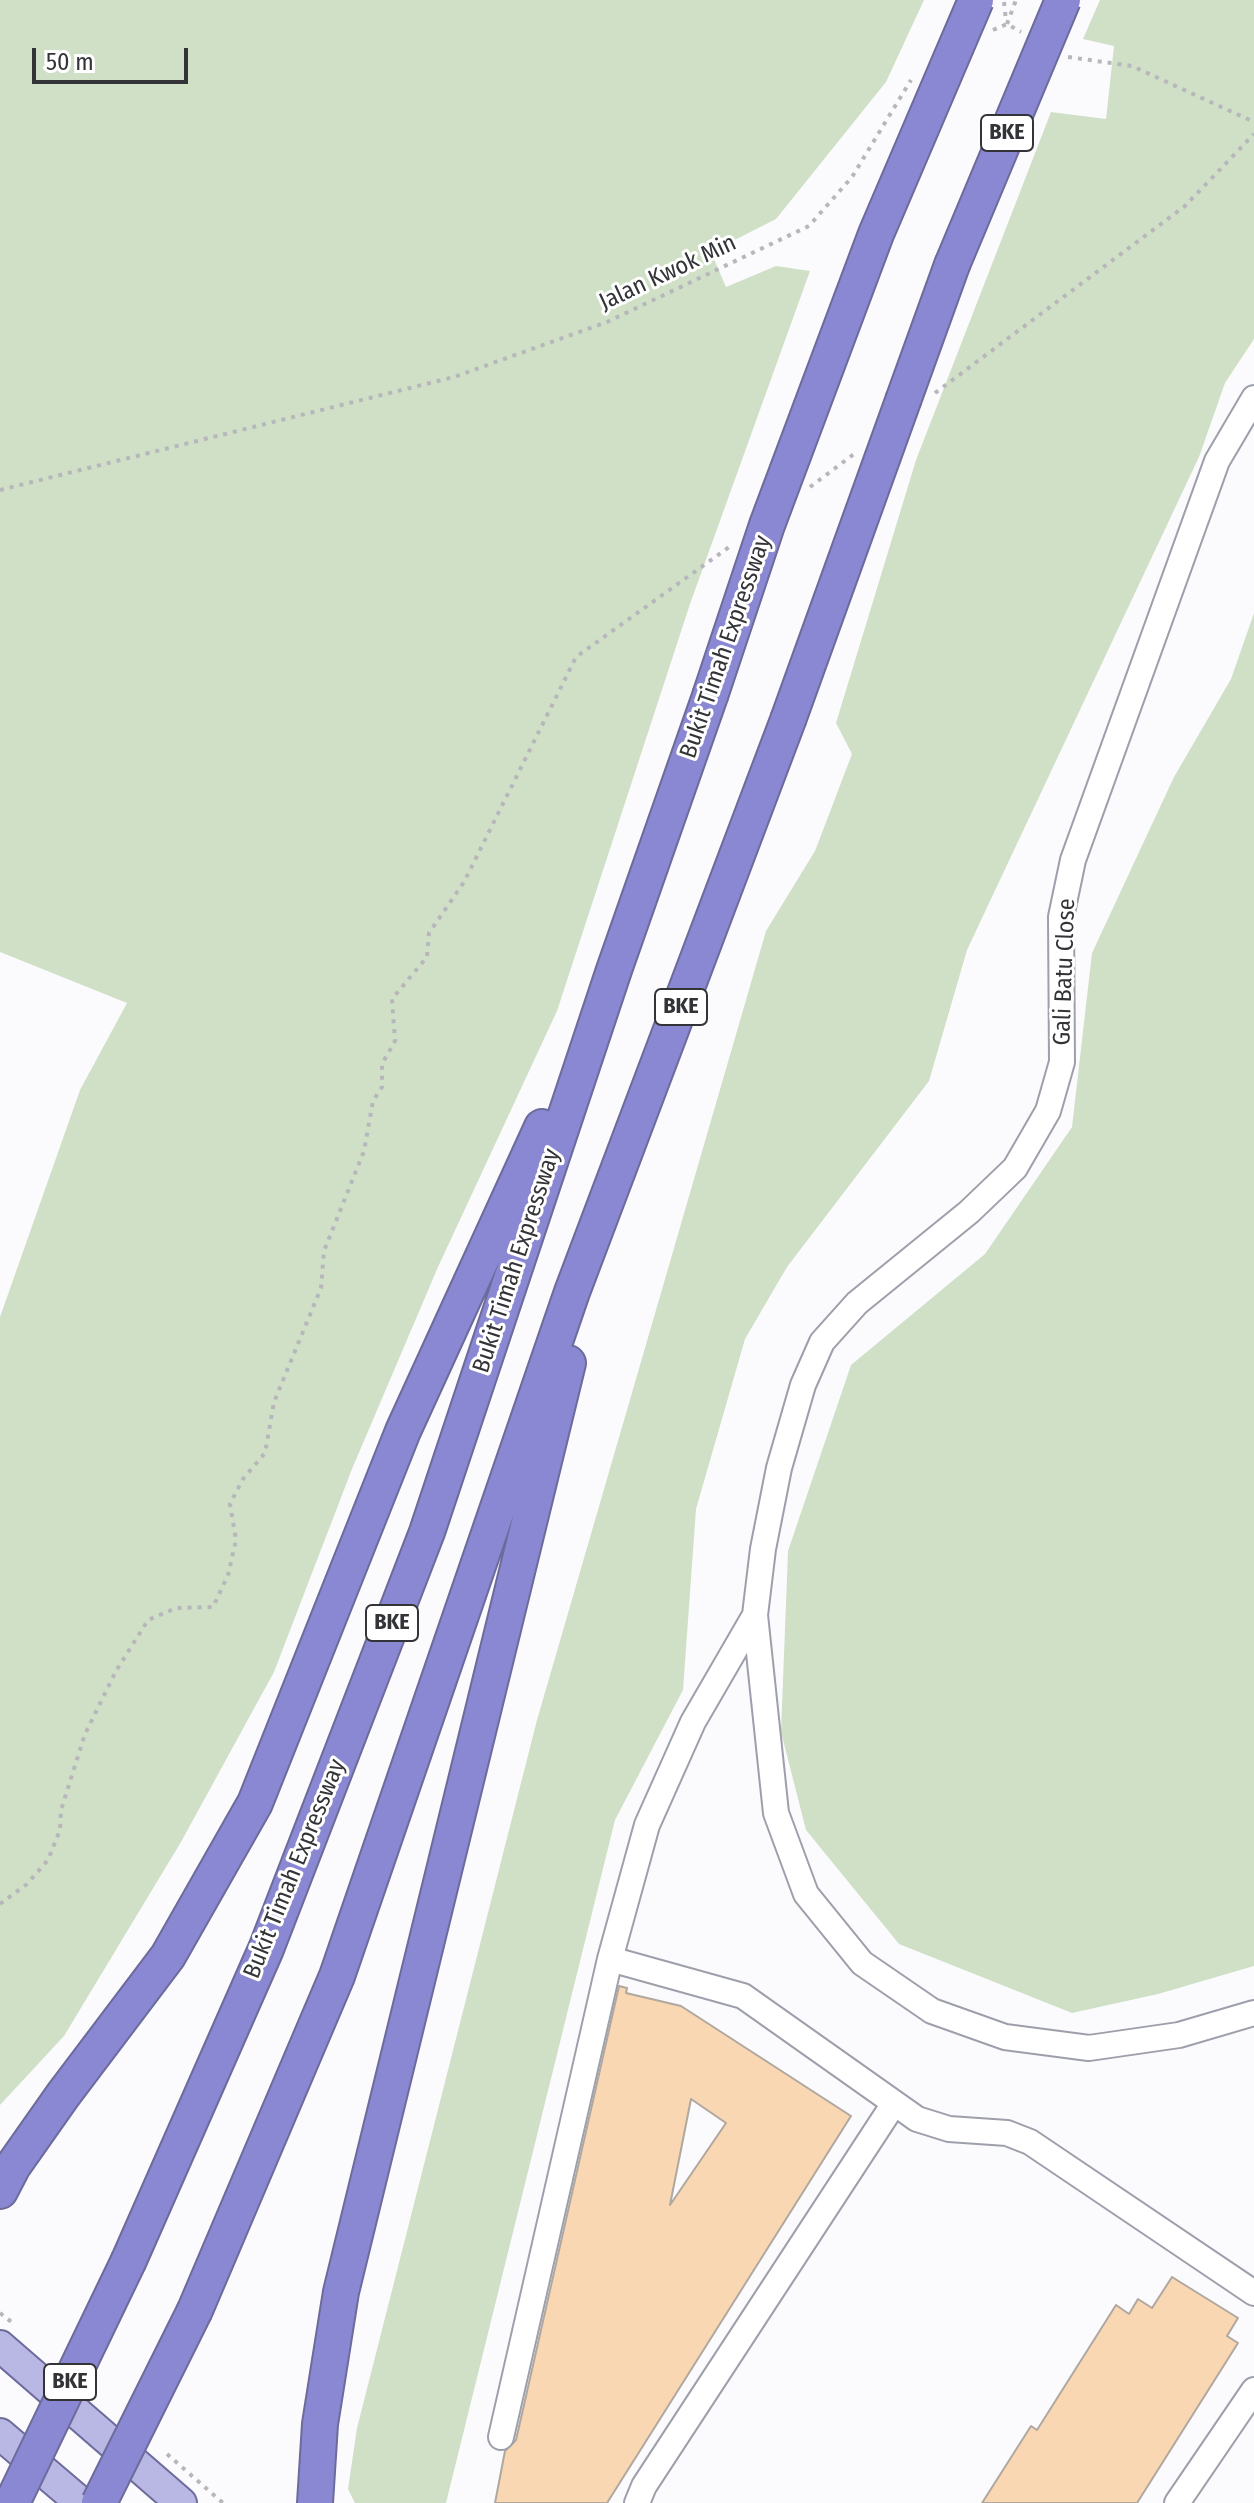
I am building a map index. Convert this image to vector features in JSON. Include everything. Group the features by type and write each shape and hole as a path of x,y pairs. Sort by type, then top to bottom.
{"highway":[{"name":"Bukit Timah Expressway","path":"12,2503 129,2260 266,1949 427,1532 614,970 767,525 876,234 976,0"},
{"name":"BKE","path":"99,2503 195,2310 337,1976 572,1292 788,720 952,265 1063,0"},
{"path":"0,2191 13,2166 63,2095 168,1956 255,1803 403,1431 614,970"},
{"path":"315,2503 320,2424 341,2292 575,1336 578,1314 572,1292"},
{"path":"0,2162 63,2095"},
{"path":"293,2503 320,2424"}],"main road":[{"path":"0,2346 181,2503"},
{"path":"0,2434 81,2503"}],"lane":[{"name":"Gali Batu Close","path":"755,1615 763,1549 779,1468 803,1385 822,1342 857,1303 969,1212 1015,1168 1048,1111 1062,1062 1061,917 1073,860 1217,461 1254,398"},
{"path":"501,2437 610,1959 647,1825 693,1722 755,1615"},
{"path":"755,1615 776,1813 806,1894 862,1963 932,2011 1019,2039 1089,2048 1179,2035 1254,2013"},
{"path":"610,1959 743,1996 893,2105 931,2125 1007,2133 1030,2142 1254,2293"},
{"path":"637,2503 644,2486 893,2105"},
{"path":"1177,2503 1254,2390"}],"path":[{"path":"1004,0 1007,24"},
{"path":"979,37 1007,24 1016,0"},
{"path":"1007,24 1030,37"},
{"path":"1065,57 1132,66 1254,122"},
{"name":"Jalan Kwok Min","path":"0,490 454,377 607,322 809,226 852,177 906,85 916,75"},
{"path":"933,395 1185,206 1254,134"},
{"path":"806,489 857,452"},
{"path":"0,1904 27,1884 48,1860 60,1830 61,1810 85,1734 116,1671 148,1620 176,1608 213,1607 223,1586 236,1540 230,1504 243,1479 265,1453 274,1402 321,1288 324,1251 364,1151 373,1101 382,1087 382,1064 395,1041 392,999 427,957 429,933 464,882 576,657 743,537"}],"green space":[{"path":"0,0 924,0 886,82 776,219 711,252 726,287 776,266 810,271 690,604 557,1011 438,1267 352,1469 274,1672 181,1842 64,2036 0,2105 0,1317 80,1090 127,1003 0,952"},
{"path":"1100,0 1254,0 1254,339 1225,383 1199,457 967,950 929,1081 787,1267 745,1339 696,1509 683,1690 615,1820 446,2503 355,2503 348,2489 357,2428 537,1720 766,931 815,851 852,754 836,723 916,460 1051,112 1106,119 1114,46 1083,39"},
{"path":"1254,613 1254,1966 1158,1994 1072,2013 899,1944 806,1830 781,1732 788,1551 851,1365 985,1254 1072,1127 1092,953 1174,777 1231,679"}],"building":[{"path":"619,1986 627,1988 626,1993 681,2006 851,2116 607,2503 495,2503 505,2451 516,2440","holes":["691,2099 726,2123 670,2205"]},
{"path":"1172,2277 1238,2318 1227,2336 1238,2343 1137,2503 982,2503 1031,2426 1037,2430 1116,2305 1129,2314 1138,2299 1152,2308"}]}
